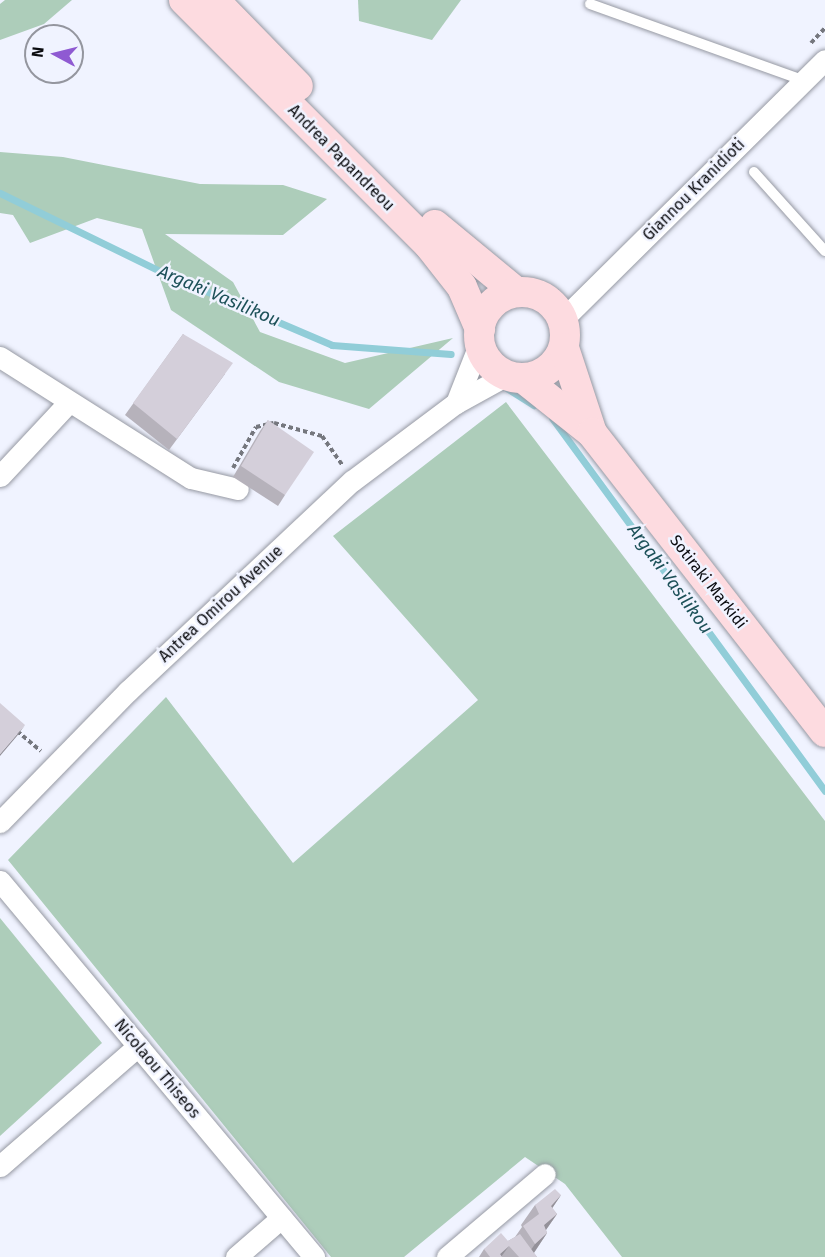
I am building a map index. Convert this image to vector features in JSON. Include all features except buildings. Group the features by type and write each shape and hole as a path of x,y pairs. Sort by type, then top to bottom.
{"street":[{"name":"Andrea Papandreou","path":"214,0 454,244 516,292"},
{"name":"Andrea Papandreou","path":"185,1 429,244 462,287 480,336"},
{"name":"Giannou Kranidioti","path":"563,334 825,60"},
{"path":"456,403 480,336 492,304 516,292 539,295 563,334 548,370 515,377 494,368 480,336"},
{"name":"Sotiraki Markidi","path":"563,334 592,433"},
{"path":"0,357 191,478 230,489"},
{"name":"Sotiraki Markidi","path":"515,377 592,433 825,732"},
{"name":"Antrea Omirou Avenue","path":"0,822 55,763 352,481 456,403 515,377"},
{"path":"0,476 69,402"},
{"name":"Nicolaou Thiseos","path":"0,881 314,1257"},
{"path":"0,1166 138,1046"},
{"path":"447,1257 545,1174"},
{"path":"236,1257 281,1218"}],"lane":[{"path":"590,4 805,81"},
{"path":"754,172 825,251"}],"path":[{"path":"230,489 256,427 274,423 322,436 352,481"},
{"path":"9,724 55,763"}],"green space":[{"path":"5,0 72,0 44,24 24,24 24,31 0,40 0,4"},
{"path":"358,0 461,0 432,40 359,21"},
{"path":"0,152 63,157 200,184 283,185 327,199 283,235 165,234 233,282 260,332 345,363 453,338 369,409 279,382 171,310 142,229 97,218 30,243 13,215 0,213"},
{"path":"506,402 825,821 825,1257 622,1257 565,1184 525,1157 404,1257 331,1257 8,860 166,697 293,863 478,700 333,536"},
{"path":"0,918 102,1043 0,1136"}],"waterway":[{"name":"Argaki Vasilikou","path":"0,193 164,273 332,345 451,354"},
{"name":"Argaki Vasilikou","path":"500,384 534,405"},
{"name":"Argaki Vasilikou","path":"552,418 825,791"}]}
